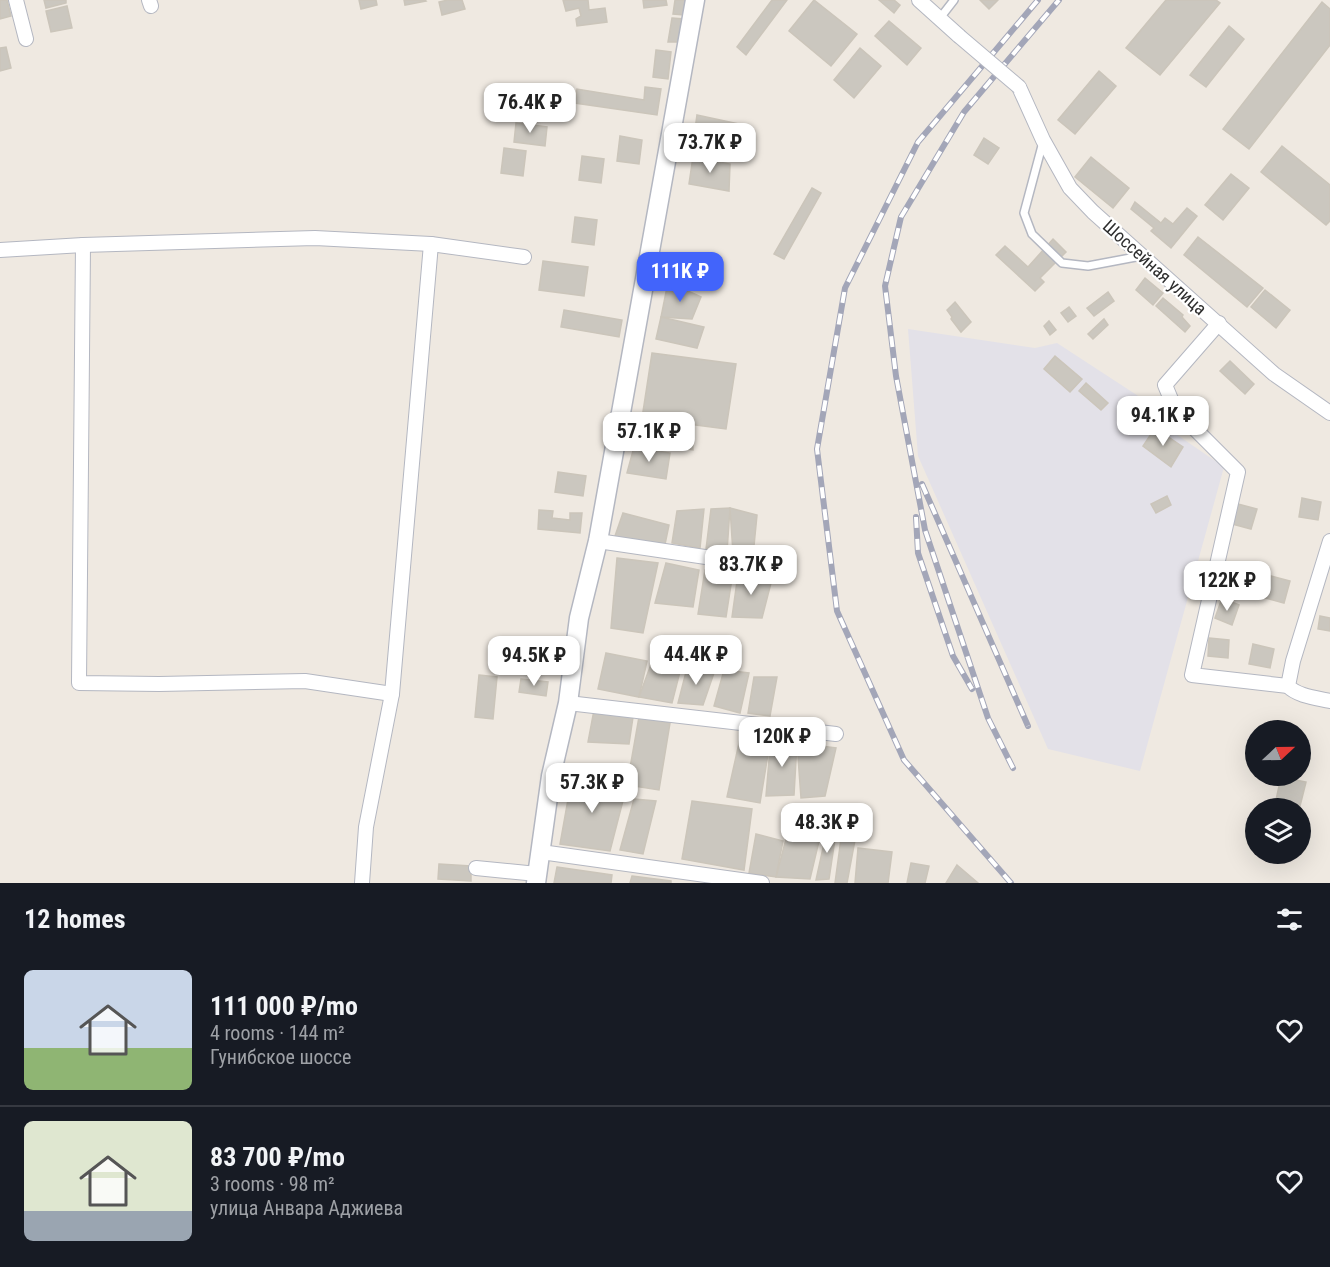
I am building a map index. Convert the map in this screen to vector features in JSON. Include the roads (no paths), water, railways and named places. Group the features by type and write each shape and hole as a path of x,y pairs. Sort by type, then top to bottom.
{"main road":[{"path":"536,878 551,776 568,703 579,618 597,541 695,0"}],"street":[{"path":"16,0 26,39"},
{"path":"919,0 940,18"},
{"name":"Шоссейная улица","path":"940,18 1019,87 1043,140 1070,188 1093,212 1274,374 1330,413"},
{"path":"0,250 83,245 315,238 430,244 524,257"},
{"path":"362,883 366,827 392,694 430,244"},
{"path":"83,245 79,683 305,681 392,694"},
{"path":"1219,323 1165,385 1175,409 1238,472 1192,675 1288,686 1305,695 1330,701"},
{"path":"597,541 786,568"},
{"path":"1288,686 1293,661 1330,541"},
{"path":"568,703 836,734"},
{"path":"541,852 762,883"},
{"path":"476,868 536,878"}],"lane":[{"path":"940,18 954,0"},
{"path":"1043,140 1024,213 1032,234 1062,263 1088,266 1143,256"}],"railway":[{"path":"1011,883 904,760 837,611 817,449 845,288 918,142 1038,0"},
{"path":"1013,768 988,718 925,530 896,376 885,286 901,217 964,112 1059,0"},
{"path":"922,484 1028,726"},
{"path":"916,517 918,553 953,656 972,689"}]}
